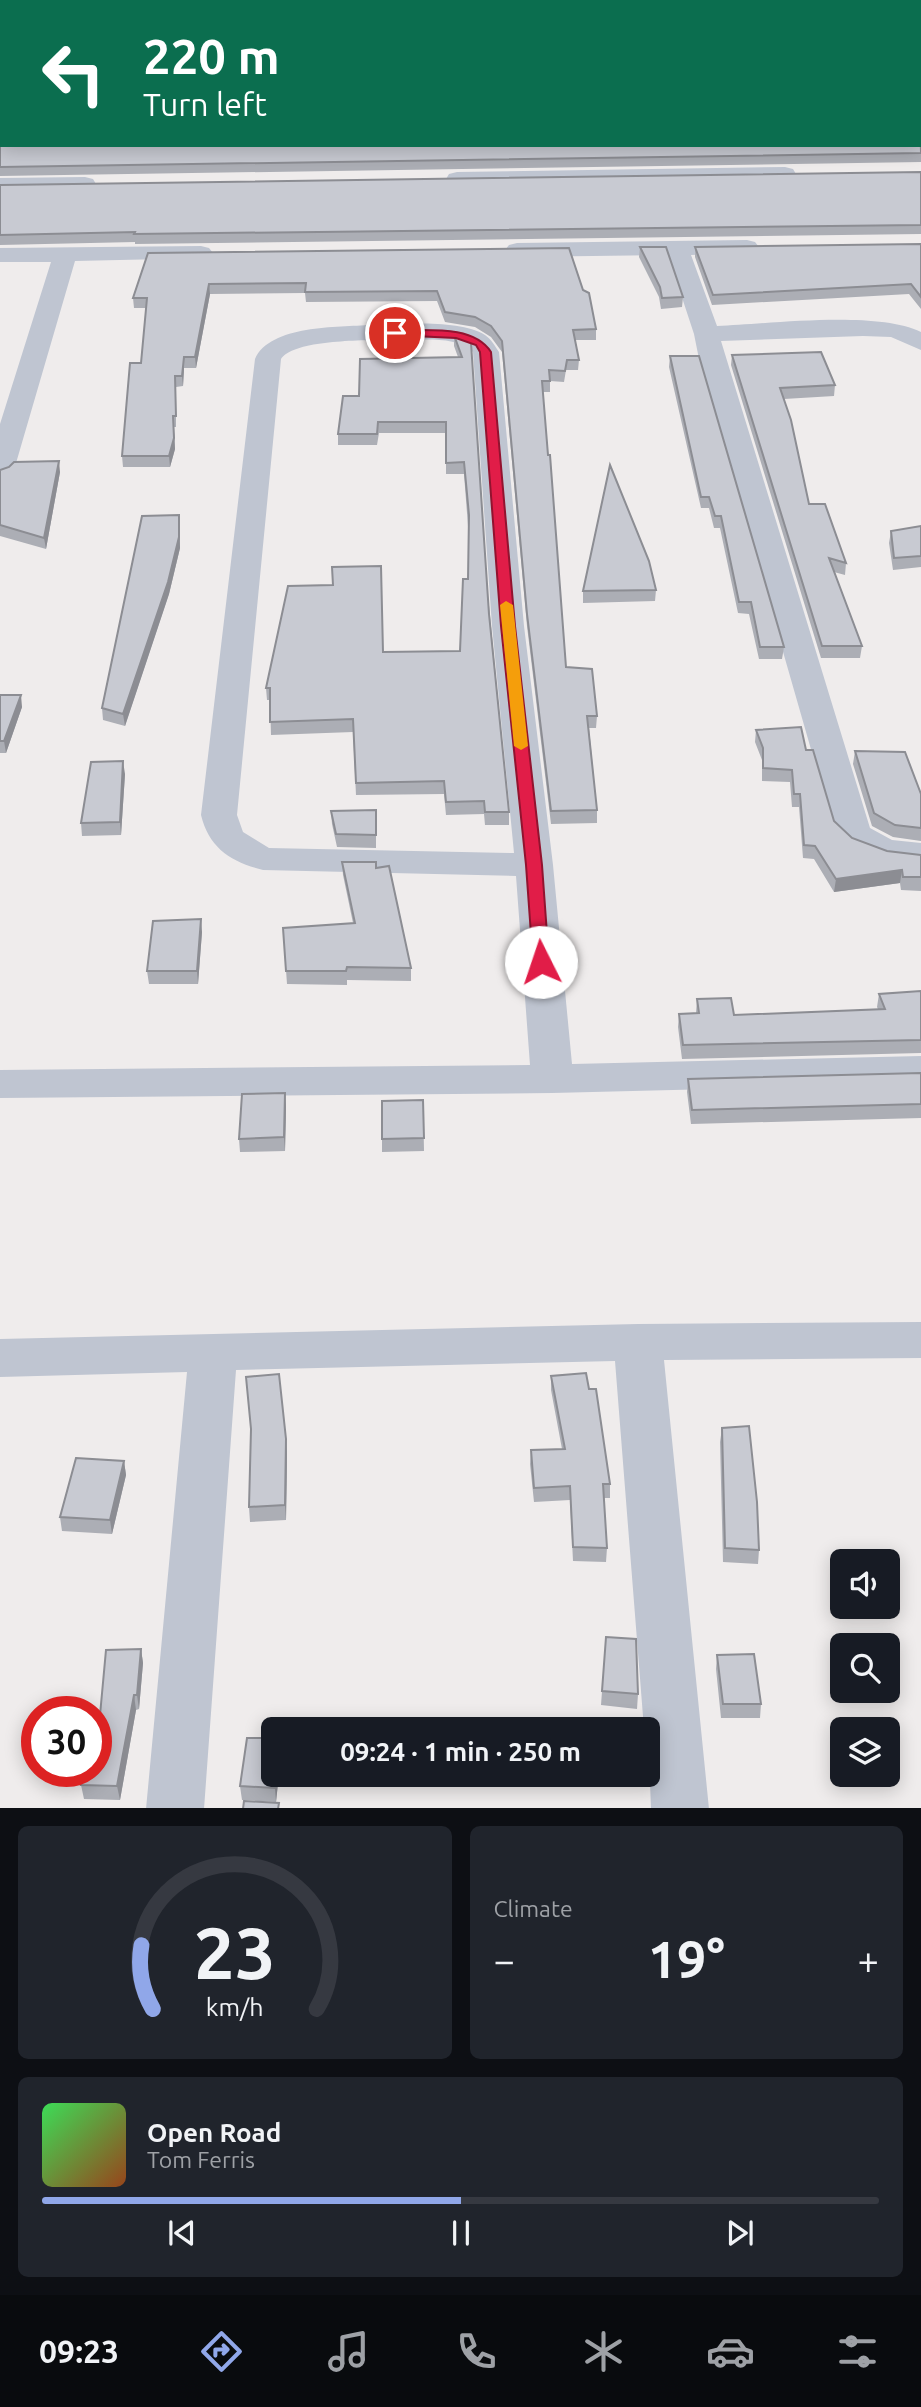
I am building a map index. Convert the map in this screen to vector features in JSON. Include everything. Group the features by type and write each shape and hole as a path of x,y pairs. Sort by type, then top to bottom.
{"street":[{"path":"433,179 813,174"},
{"path":"0,185 107,184"},
{"path":"496,250 772,247"},
{"path":"677,248 707,334 712,359 853,833 860,841 873,846 921,854"},
{"path":"0,255 218,253"},
{"path":"0,470 65,255"},
{"path":"707,334 863,328 896,330 921,342"},
{"path":"534,865 263,859 241,850 223,834 219,815 266,367 275,349 336,335 416,333 471,338 480,343 486,352 508,626 534,865 552,1079"},
{"path":"0,1084 552,1079 921,1070"},
{"path":"0,1358 638,1342 921,1340"},
{"path":"638,1342 680,1808"},
{"path":"175,1808 213,1353"}],"building":[{"path":"0,147 921,147 921,153 0,167"},
{"path":"921,172 921,225 0,235 0,185"},
{"path":"921,244 921,297 911,284 713,295 695,247"},
{"path":"640,247 666,247 683,297 662,298 660,287"},
{"path":"569,248 583,290 589,293 596,329 573,330 579,360 567,360 565,371 549,370 550,381 542,381 566,667 592,669 597,716 587,716 597,810 551,811 527,614 502,341 491,326 475,317 445,312 437,291 305,292 306,283 209,284 195,357 184,357 182,376 175,376 176,416 173,416 174,438 169,456 122,456 130,363 141,363 147,298 133,298 148,253"},
{"path":"454,335 471,343 489,614 509,812 485,812 484,801 446,802 444,781 356,783 353,719 270,722 270,688 266,688 288,586 333,585 332,567 381,566 383,652 460,651 463,579 468,579 469,515 464,462 446,463 446,422 378,422 377,434 338,434 343,396 359,396 360,359 462,357"},
{"path":"821,352 835,385 780,388 791,420 809,504 825,504 846,563 829,558 862,646 822,646 732,355"},
{"path":"670,356 699,356 784,647 760,647 751,602 739,602 721,516 715,516 709,497 701,497"},
{"path":"59,461 44,538 0,525 0,470 14,462"},
{"path":"610,465 649,561 656,590 583,591"},
{"path":"179,515 179,537 168,582 123,714 102,708 142,516"},
{"path":"921,526 921,556 894,558 891,531"},
{"path":"0,695 21,695 4,741 0,741"},
{"path":"801,727 806,750 813,750 834,821 852,838 887,851 921,855 921,877 903,877 902,870 836,879 815,846 804,845 800,794 794,794 792,770 763,768 763,748 756,730"},
{"path":"855,751 905,752 921,794 921,828 895,825 874,813"},
{"path":"123,761 120,822 81,823 91,762"},
{"path":"376,810 376,835 336,834 331,811"},
{"path":"342,862 376,862 376,868 389,866 411,968 347,967 346,971 286,971 283,928 355,923"},
{"path":"201,919 197,971 147,971 153,921"},
{"path":"921,991 921,1040 683,1045 679,1014 699,1013 697,999 731,998 734,1015 885,1009 879,994"},
{"path":"921,1073 921,1104 692,1110 688,1079"},
{"path":"285,1093 284,1137 239,1139 242,1094"},
{"path":"423,1100 424,1138 382,1139 382,1101"},
{"path":"586,1373 589,1389 596,1389 610,1484 603,1484 607,1548 573,1547 570,1486 534,1488 531,1450 565,1449 551,1376"},
{"path":"279,1374 286,1439 285,1505 249,1507 251,1429 246,1377"},
{"path":"749,1426 759,1550 725,1548 722,1428"},
{"path":"76,1458 124,1461 110,1520 60,1517"},
{"path":"606,1637 636,1639 638,1694 602,1691"},
{"path":"141,1649 137,1695 134,1695 117,1786 112,1786 112,1696 102,1696 106,1650"},
{"path":"754,1654 761,1704 723,1704 717,1655"},
{"path":"247,1738 261,1738 261,1787 275,1788 240,1786"},
{"path":"244,1801 279,1803 278,1808 243,1808"}],"slow traffic":[{"path":"506,605 521,746"}],"route":[{"path":"395,333 457,335 480,343 486,352 508,626 534,865 541,962"}]}
